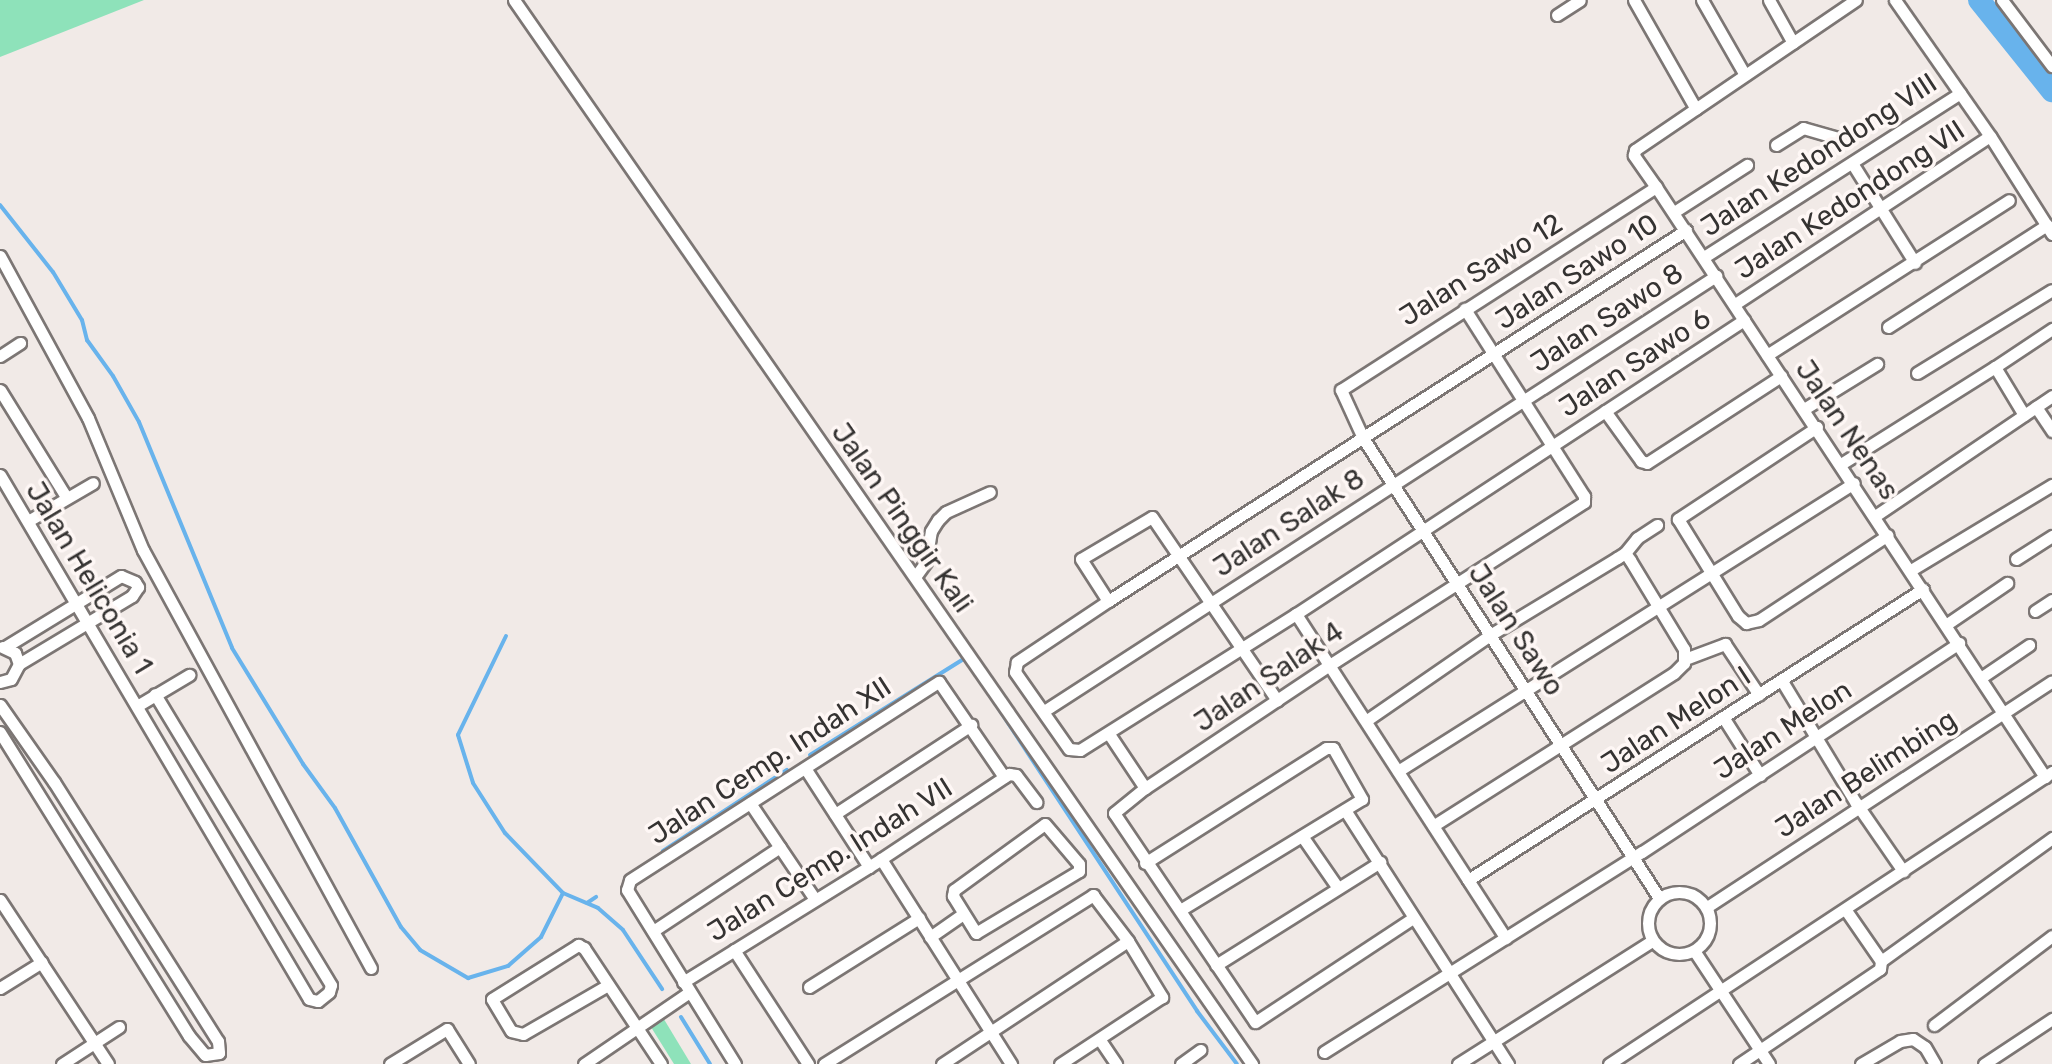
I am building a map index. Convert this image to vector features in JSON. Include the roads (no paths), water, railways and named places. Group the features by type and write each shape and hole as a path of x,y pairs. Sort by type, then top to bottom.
{"street":[{"name":"Jalan Pinggir Kali","path":"514,0 1252,1064"},
{"path":"1557,15 1580,0"},
{"path":"1634,0 1696,109 1856,0"},
{"path":"1702,0 1745,75"},
{"path":"1769,0 1793,43"},
{"path":"1888,327 2050,229 1990,136 1895,0"},
{"path":"2002,0 2052,66"},
{"name":"Jalan Kedondong VIII","path":"1704,257 1960,93"},
{"name":"Jalan Nenas","path":"1696,109 1635,150 1634,155 2048,775"},
{"path":"1776,145 1807,127 1835,137"},
{"name":"Jalan Kedondong VII","path":"1735,304 1990,136"},
{"path":"1852,163 1915,263"},
{"path":"1674,212 1747,165"},
{"name":"Jalan Sawo 12","path":"1344,385 1656,187"},
{"path":"1767,355 2009,200"},
{"name":"Jalan Sawo 10","path":"1044,711 1014,666 1108,601 1686,230"},
{"path":"0,256 83,408 146,558 371,968"},
{"name":"Jalan Sawo 8","path":"1392,484 1716,276"},
{"path":"1917,373 2052,290"},
{"path":"1465,309 1552,446"},
{"name":"Jalan Sawo 6","path":"1044,711 1072,752 1109,734 1744,320"},
{"path":"1841,464 2052,329"},
{"path":"0,356 20,343"},
{"path":"1804,409 1877,364"},
{"path":"1995,367 2024,415"},
{"path":"1605,411 1641,461 1647,463 1781,376"},
{"name":"Jalan Sawo","path":"1344,385 1342,396 1363,438 1659,898"},
{"path":"0,390 66,497"},
{"path":"1875,516 2052,396"},
{"path":"2036,407 2052,431"},
{"path":"1817,427 1679,517 1678,523 1738,616 1752,623 1888,535"},
{"name":"Jalan Salak 4","path":"1145,863 1115,816 1115,811 1331,664 1584,502 1552,446"},
{"name":"Jalan Heliconia 1","path":"0,475 309,999 318,1001 329,992 331,985 155,694"},
{"path":"28,521 93,483"},
{"path":"1398,771 1657,604 1854,483"},
{"name":"Jalan Salak 8","path":"1044,711 1392,484"},
{"path":"1911,570 2052,485"},
{"path":"915,577 926,562 931,531 938,520 946,512 990,492"},
{"path":"1108,601 1082,562 1083,556 1152,517 1277,700"},
{"path":"1367,720 1490,635 1625,553 1637,538 1657,525"},
{"path":"2016,559 2052,536"},
{"path":"1625,553 1684,649 1685,659"},
{"path":"0,682 11,679 19,664 132,596 138,587 135,582 121,576 3,647"},
{"path":"1947,624 2007,583"},
{"name":"Jalan Melon I","path":"1468,880 1923,589"},
{"path":"2035,611 2052,600"},
{"path":"1296,614 1506,938"},
{"path":"42,625 53,642"},
{"name":"Jalan Melon","path":"1324,1052 1633,857 1959,643"},
{"path":"1433,826 1674,673 1685,659 1725,644 1759,695"},
{"path":"1982,677 2029,645"},
{"path":"3,647 15,653 19,664"},
{"path":"137,706 189,675"},
{"path":"1782,681 1815,739 1903,871"},
{"name":"Jalan Belimbing","path":"1707,907 2052,681"},
{"name":"Jalan Cemp. Indah XII","path":"735,1064 685,988 626,883 939,682 1004,777"},
{"path":"0,705 54,782 218,1041 219,1053 205,1055 189,1036 0,732"},
{"path":"1723,717 1760,775"},
{"path":"835,814 971,725"},
{"path":"1109,734 1145,788"},
{"path":"1180,910 1345,810 1362,795 1334,749 1328,747 1145,863 1255,1022 1413,918"},
{"path":"805,768 869,867"},
{"path":"1004,777 1016,775 1036,802"},
{"path":"1609,1064 2048,775"},
{"name":"Jalan Cemp. Indah VII","path":"584,1064 676,1000 685,988 734,950 869,867 1004,777"},
{"path":"750,803 814,898"},
{"path":"1345,810 1508,1064"},
{"path":"1045,824 1080,867 1076,875 979,933 963,914 954,890 1045,824"},
{"path":"1302,836 1338,888"},
{"path":"1881,961 2052,838"},
{"path":"653,931 780,847"},
{"path":"881,859 1011,1064"},
{"path":"1216,965 1380,862"},
{"path":"1680,891 1690,893 1707,907 1710,920 1708,934 1695,952 1675,955 1662,950 1652,941 1647,918 1659,898 1680,891"},
{"path":"824,1064 1090,895 1098,898 1162,997 1060,1064"},
{"path":"0,900 108,1064"},
{"path":"1739,1064 1880,969 1881,961 1845,909"},
{"path":"930,937 963,914"},
{"path":"809,987 919,918"},
{"path":"1934,1025 2052,936"},
{"path":"942,1064 1128,941"},
{"path":"1458,1064 1652,941"},
{"path":"608,985 523,1034 511,1031 492,999 578,945 584,948 661,1064"},
{"path":"734,950 808,1064"},
{"path":"1695,952 1769,1064"},
{"path":"0,988 42,962"},
{"path":"1984,1064 2052,1019"},
{"path":"62,1064 119,1027"},
{"path":"390,1064 447,1029 469,1064"},
{"path":"1861,1064 1900,1041 1913,1039 1925,1047 1935,1064"},
{"path":"1100,1040 1116,1064"},
{"path":"1181,1064 1200,1050"}],"waterway":[{"path":"1979,0 2052,91"},
{"path":"0,205 53,272 82,320 87,340 113,376 139,422 232,648 303,764 335,808 401,927 420,950 468,978 508,966 541,937 563,893"},
{"path":"506,636 458,735 473,783 505,833 563,893 598,908 623,930 662,989"},
{"path":"810,755 965,658 967,660"},
{"path":"987,691 1197,1011 1237,1064"},
{"path":"663,851 787,770"},
{"path":"587,903 596,897"},
{"path":"681,1017 710,1064"}]}
